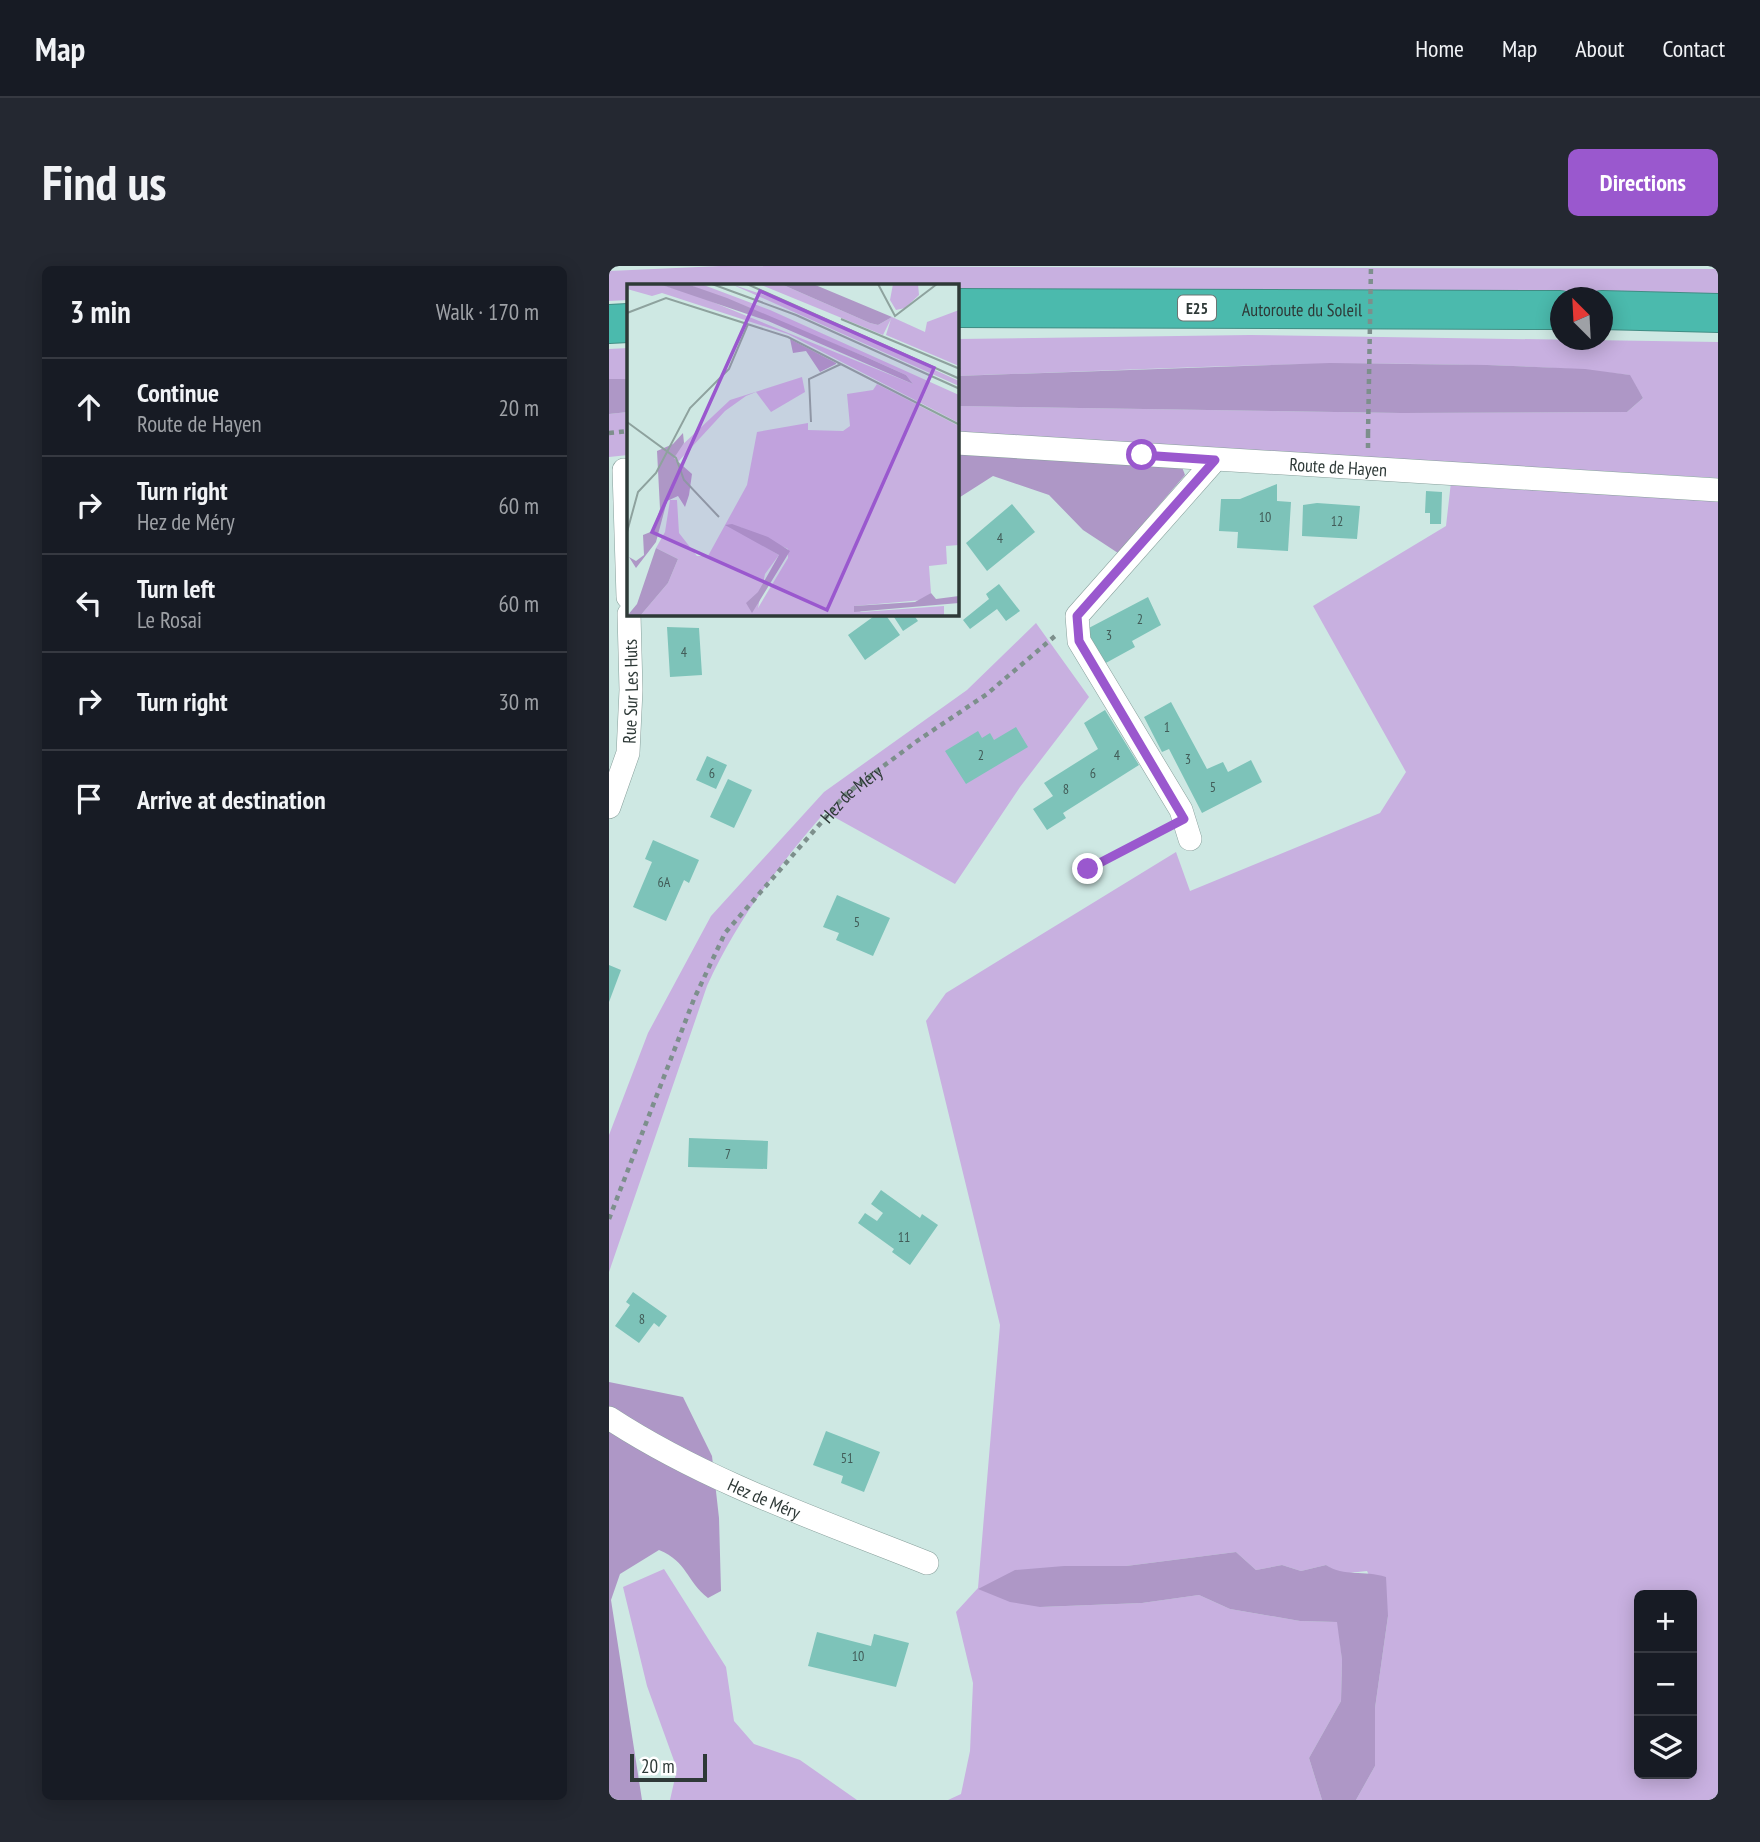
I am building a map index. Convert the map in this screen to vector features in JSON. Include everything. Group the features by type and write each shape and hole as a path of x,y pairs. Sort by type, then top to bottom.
{"highway":[{"name":"Autoroute du Soleil","path":"959,308 1550,310"},
{"path":"1613,310 1718,313"},
{"path":"609,324 627,323"}],"street":[{"name":"Route de Hayen","path":"959,443 1718,490"},
{"path":"1187,829 1079,641 1077,616 1215,460"},
{"path":"621,470 627,579"},
{"name":"Rue Sur Les Huts","path":"609,807 628,753 631,690 629,616"},
{"name":"Hez de Méry","path":"609,1418 657,1449 728,1482 927,1563"}],"path":[{"path":"1368,435 1371,266"},
{"path":"609,433 627,431"},
{"name":"Hez de Méry","path":"609,1219 694,999 725,933 846,794 917,741 987,694 1077,616"},
{"path":"1088,869 1187,829"}],"shaded area":[{"path":"721,266 1718,269 1718,297 1613,295 1613,287 1550,287 1550,294 1329,290 959,293 959,284 627,284 627,300 609,301 609,271"},
{"path":"1250,335 1550,339 1550,350 1613,350 1613,340 1718,342 1718,478 959,433 959,406 1401,413 1627,412 1643,398 1629,375 1498,366 1303,364 959,376 959,339"},
{"path":"627,348 627,379 609,379 609,349"},
{"path":"1330,363 1487,365 1585,369 1630,375 1643,398 1627,412 1401,413 959,406 959,376"},
{"path":"609,379 627,379 627,412 609,414"},
{"path":"627,412 627,455 609,457 609,414"},
{"path":"959,453 1182,467 1185,475 1118,553 1083,530 1049,495 993,476 959,498"},
{"path":"1451,482 1718,497 1718,1800 1356,1800 1375,1766 1375,1708 1388,1616 1367,1571 1339,1574 1326,1565 1301,1571 1282,1565 1256,1570 1236,1552 1126,1566 1064,1566 1040,1607 1142,1603 1199,1595 1230,1609 1300,1621 1338,1622 1342,1660 1341,1701 1309,1758 1322,1800 948,1800 961,1794 970,1751 973,1683 956,1612 978,1588 1000,1325 926,1021 946,993 1176,852 1190,891 1380,813 1406,772 1313,606 1446,526"},
{"path":"1036,623 1089,697 1020,787 955,884 825,812 808,832 745,916 707,986 609,1272 609,1135 648,1033 711,916 824,792 967,690"},
{"path":"609,1382 683,1397 712,1456 719,1518 721,1591 708,1598 676,1560 659,1550 620,1574 611,1600 642,1800 609,1800"},
{"path":"1236,1552 1256,1570 1282,1565 1301,1571 1326,1565 1340,1571 1386,1577 1388,1616 1375,1708 1375,1766 1356,1800 1322,1800 1309,1758 1341,1701 1342,1660 1337,1622 1300,1621 1230,1609 1199,1595 1142,1603 1040,1607 1010,1602 978,1589 1015,1570 1064,1566 1126,1566"},
{"path":"664,1569 726,1667 734,1721 754,1744 800,1760 857,1800 670,1800 677,1769 647,1686 623,1587"}],"building":[{"path":"1277,484 1277,501 1291,502 1288,551 1237,548 1238,532 1219,531 1221,499 1240,499"},
{"path":"1426,491 1442,492 1441,524 1430,524 1430,513 1425,513"},
{"path":"1317,503 1360,506 1357,539 1302,536 1303,505"},
{"path":"1012,504 1035,532 987,571 966,543"},
{"path":"999,584 1020,611 1006,621 997,609 970,629 963,620 989,599 986,594"},
{"path":"1148,597 1161,625 1132,641 1135,647 1104,664 1085,630"},
{"path":"874,616 886,616 900,635 865,660 848,635"},
{"path":"893,616 914,616 918,621 903,631"},
{"path":"667,627 699,628 702,675 670,677"},
{"path":"1171,702 1207,769 1223,762 1228,772 1251,760 1262,782 1202,813 1169,749 1162,752 1144,717"},
{"path":"1105,710 1139,765 1063,813 1066,818 1047,830 1033,809 1053,796 1044,783 1098,749 1084,723"},
{"path":"1016,727 1028,747 966,784 945,751 978,731 982,738 990,733 994,740"},
{"path":"707,756 727,765 716,789 696,780"},
{"path":"728,779 752,790 734,828 710,817"},
{"path":"653,840 699,860 689,883 684,880 666,921 633,907 652,862 645,859"},
{"path":"837,895 890,918 873,956 836,940 839,933 823,927"},
{"path":"609,965 621,970 609,1002"},
{"path":"689,1138 768,1141 767,1169 688,1167"},
{"path":"881,1190 920,1218 922,1214 938,1225 910,1265 892,1252 894,1249 858,1223 865,1213 877,1221 883,1213 871,1204"},
{"path":"633,1292 667,1316 659,1327 654,1323 639,1343 615,1326 630,1305 626,1302"},
{"path":"826,1431 880,1452 864,1492 841,1483 843,1476 813,1465"},
{"path":"817,1632 871,1646 874,1634 909,1643 896,1687 808,1666"}],"route":[{"path":"1088,869 1184,819 1079,641 1076,628 1077,616 1215,460 1142,455"}]}
